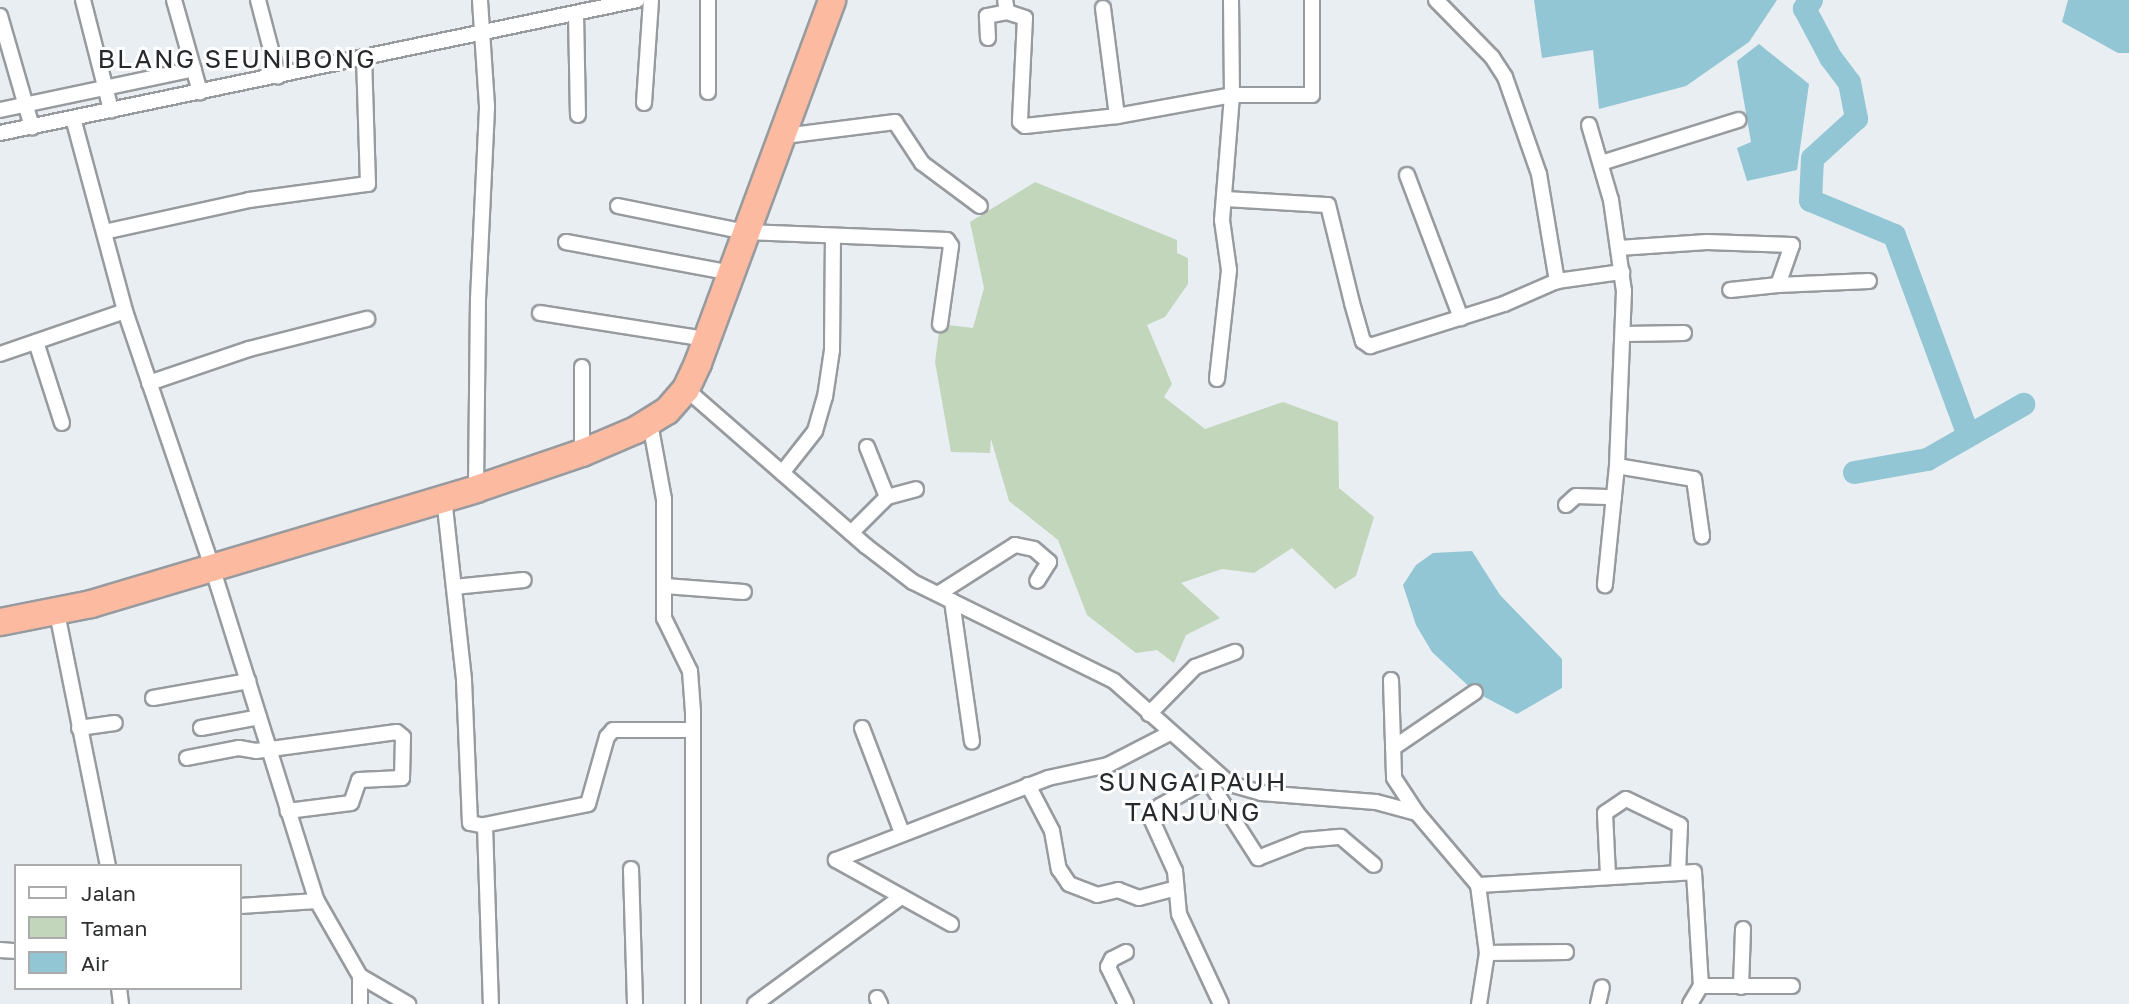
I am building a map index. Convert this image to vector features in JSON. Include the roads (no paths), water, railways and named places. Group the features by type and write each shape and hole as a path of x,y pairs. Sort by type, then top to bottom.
{"highway":[{"path":"0,622 57,613 213,570 476,489 582,453 650,423 686,389 784,136 831,3"}],"street":[{"path":"83,0 111,110"},
{"path":"174,0 200,92"},
{"path":"258,0 278,76"},
{"path":"476,489 478,299 487,106 485,33 480,0"},
{"path":"0,133 637,0"},
{"path":"645,103 651,0"},
{"path":"708,0 708,92"},
{"path":"1217,379 1229,270 1224,200 1232,95 1231,0"},
{"path":"988,38 988,14 1006,6 1025,18 1022,124 1117,116 1232,95 1308,96 1314,92 1312,0"},
{"path":"1436,0 1492,57 1505,77 1539,174 1557,281"},
{"path":"1103,8 1117,116"},
{"path":"576,13 578,115"},
{"path":"0,16 32,127"},
{"path":"104,232 249,200 368,184 364,58"},
{"path":"0,110 194,69"},
{"path":"73,118 125,312 213,570 317,901 360,976 360,1004"},
{"path":"1601,163 1738,120"},
{"path":"784,136 895,122 922,163 980,206"},
{"path":"1589,125 1601,163 1619,248 1625,334 1617,466 1605,585"},
{"path":"1407,175 1461,318"},
{"path":"1224,200 1328,205 1352,303 1367,344 1375,347 1557,281 1622,272"},
{"path":"618,206 746,232 949,241 940,324"},
{"path":"782,473 815,431 825,397 832,350 832,236"},
{"path":"1619,248 1786,241 1793,249 1778,285"},
{"path":"566,242 731,273"},
{"path":"1730,289 1869,281"},
{"path":"0,355 125,312"},
{"path":"540,313 706,339"},
{"path":"149,383 249,349 367,319"},
{"path":"1625,334 1684,332"},
{"path":"36,342 62,423"},
{"path":"582,367 582,453"},
{"path":"686,389 851,533 913,582 1114,681 1212,777 1258,859 1295,843 1341,837 1374,864"},
{"path":"650,423 664,499 666,625 690,671 693,730 693,1004"},
{"path":"867,447 887,497"},
{"path":"1617,466 1694,479 1702,536"},
{"path":"851,533 887,497 916,489"},
{"path":"1566,505 1576,496 1614,497"},
{"path":"444,498 454,587 470,823 484,825 588,804 607,737 614,730 693,730"},
{"path":"938,594 1015,545 1034,549 1049,562 1037,581"},
{"path":"454,587 524,580"},
{"path":"665,586 744,592"},
{"path":"952,601 972,743"},
{"path":"57,613 108,864"},
{"path":"1149,714 1195,667 1236,652"},
{"path":"1391,680 1394,778 1417,813 1478,885 1487,953 1479,1004"},
{"path":"153,698 248,681"},
{"path":"1393,748 1475,692"},
{"path":"201,729 259,717"},
{"path":"79,728 115,723"},
{"path":"862,728 902,832"},
{"path":"187,758 239,748 268,748 397,732 403,737 402,778 359,780 351,803 288,811"},
{"path":"951,924 836,860 1028,785 1108,765 1170,733"},
{"path":"1212,777 1248,791 1376,802 1417,813"},
{"path":"1212,777 1160,806 1150,816 1175,871 1179,914 1221,1004"},
{"path":"1028,785 1052,831 1059,869 1069,884 1097,895 1118,890 1139,898 1176,888"},
{"path":"1608,875 1605,813 1626,799 1680,825 1678,872"},
{"path":"484,825 491,1004"},
{"path":"631,869 635,1004"},
{"path":"1478,885 1608,875 1694,872 1702,986 1690,1004"},
{"path":"755,1004 901,897"},
{"path":"242,906 317,901"},
{"path":"1741,986 1743,929"},
{"path":"1487,953 1566,952"},
{"path":"1126,953 1112,959 1108,967 1126,1004"},
{"path":"360,976 408,1004"},
{"path":"1702,986 1793,986"},
{"path":"1598,1004 1602,987"}],"water":[{"path":"1534,0 1777,0 1749,42 1686,86 1599,109 1593,50 1542,58"},
{"path":"2068,0 2129,0 2129,53 2118,53 2062,22"},
{"path":"1759,44 1809,84 1797,170 1747,181 1737,148 1751,142 1737,61"},
{"path":"1472,551 1500,595 1562,659 1562,688 1517,714 1475,692 1432,652 1416,625 1403,585 1416,565 1433,553"}],"waterway":[{"path":"1811,0 1804,8 1830,57 1849,82 1856,118 1812,158 1810,200 1894,235 1967,432"},
{"path":"1854,472 1927,459 2023,404"}],"district":[{"name":"BLANG SEUNIBONG","path":"237,59"},
{"name":"SUNGAIPAUH TANJUNG","path":"1193,797"}]}
